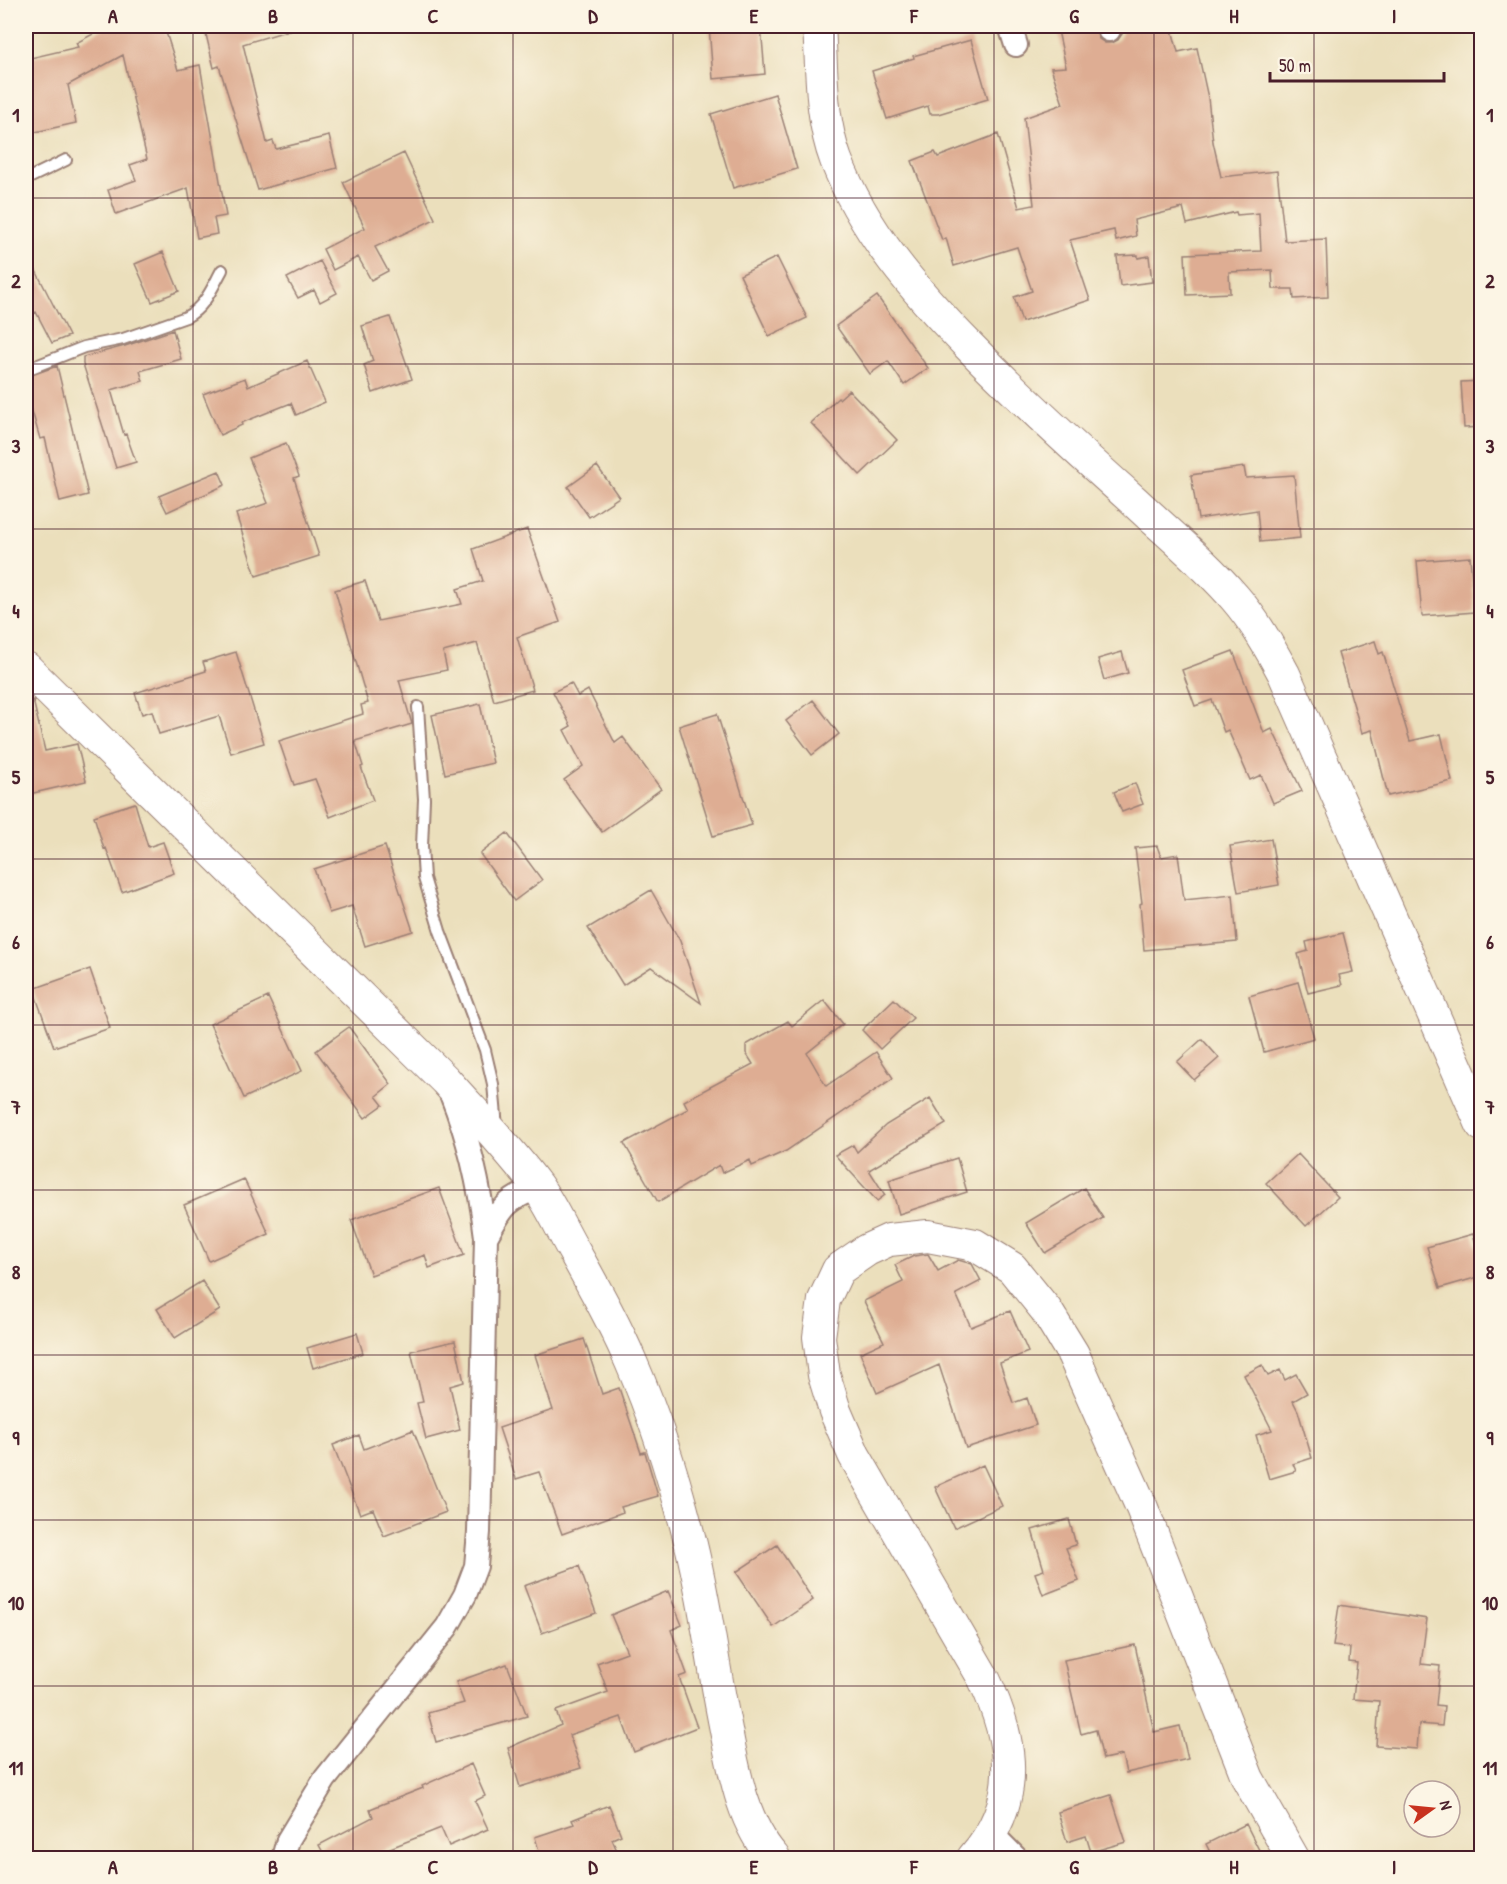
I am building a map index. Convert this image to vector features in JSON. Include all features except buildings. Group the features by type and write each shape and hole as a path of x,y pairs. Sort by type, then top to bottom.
{"street":[{"path":"819,26 826,117 835,158 854,200 888,255 945,321 995,373 1199,561 1235,598 1264,638 1289,685 1482,1125"},
{"path":"26,668 445,1080 538,1188 606,1309 631,1361 653,1420 688,1532 701,1586 720,1701 746,1814 764,1847 774,1858"},
{"path":"283,1858 288,1840 325,1779 447,1627 465,1596 476,1566 479,1532 486,1237 472,1154 445,1080"},
{"path":"486,1237 508,1203 521,1194 538,1188"},
{"path":"1016,1858 983,1846 1005,1803 1009,1771 1006,1740 998,1708 984,1679 854,1455 835,1411 824,1375 820,1328 824,1300 838,1270 867,1250 889,1240 928,1236 975,1245 1012,1268 1046,1310 1073,1354 1142,1508 1248,1779 1293,1858"}],"lane":[{"path":"26,178 66,160"},
{"path":"26,370 84,346 123,339 186,317 203,304 222,270"},
{"path":"418,707 424,799 422,846 424,878 440,931 485,1050 493,1084 498,1140"}]}
